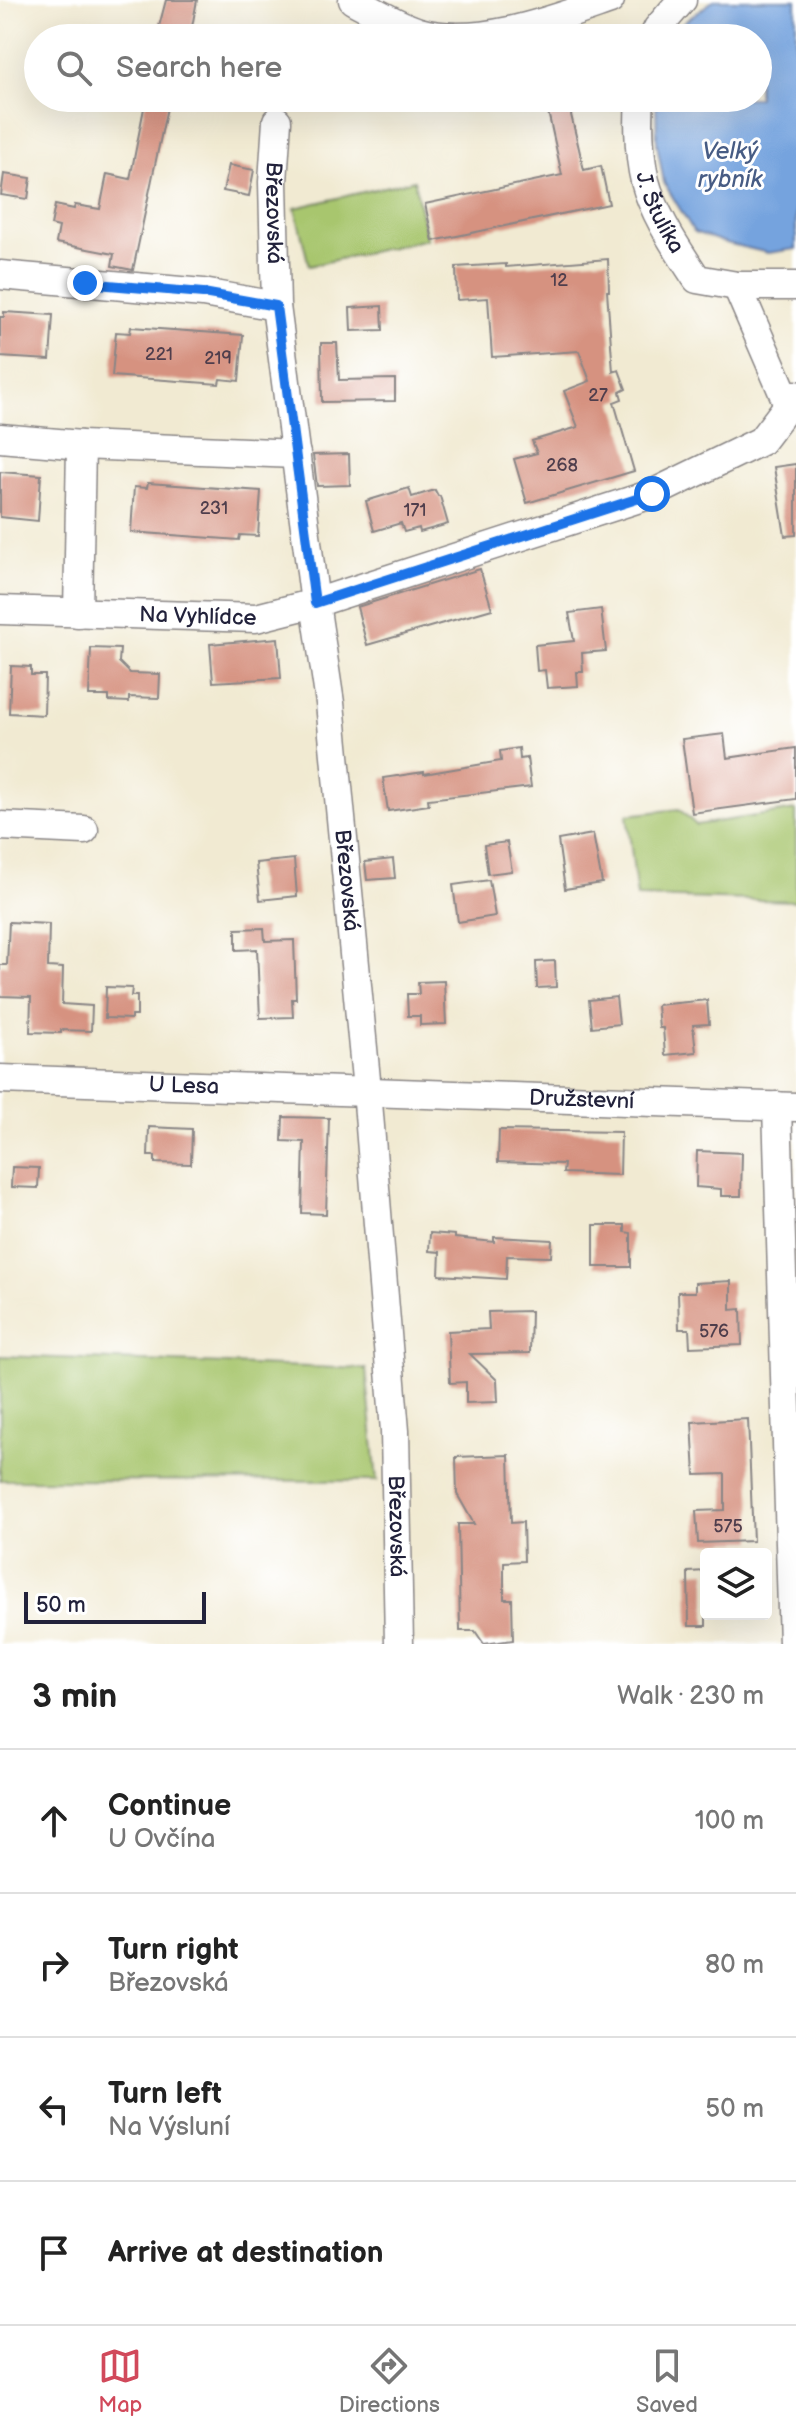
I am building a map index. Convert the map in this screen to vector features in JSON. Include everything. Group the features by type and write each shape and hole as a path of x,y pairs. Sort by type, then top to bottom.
{"street":[{"path":"353,0 403,24"},
{"path":"541,24 610,0"},
{"path":"661,24 682,0"},
{"name":"J. Štulíka","path":"640,112 639,133 648,190 674,243 697,279 737,286 796,286"},
{"name":"Březovská","path":"277,121 273,182 276,306 330,703 367,1090 395,1431 399,1644"},
{"path":"0,275 203,293 276,306"},
{"path":"737,286 792,399"},
{"name":"Na Vyhlídce","path":"0,610 256,618 315,603 652,494 761,441 792,399"},
{"path":"0,438 81,445 296,454"},
{"path":"78,613 81,445"},
{"path":"0,826 84,830"},
{"name":"U Lesa","path":"0,1079 367,1090"},
{"name":"Družstevní","path":"367,1090 786,1106"},
{"path":"786,1106 793,1644"}],"green space":[{"path":"414,180 427,239 309,266 295,208"},
{"path":"679,809 696,825 796,810 796,901 637,897 627,815"},
{"path":"0,1356 366,1369 377,1481 0,1480"}],"water":[{"name":"Velký rybník","path":"714,0 796,0 796,249 768,253 694,232 664,183 657,144 656,112 772,112 772,24 682,24"}],"building":[{"path":"166,0 197,0 193,24 160,24"},
{"path":"143,112 166,112 133,270 112,266 114,254 56,243 59,227 51,225 55,205 100,209 107,174 130,179"},
{"path":"548,112 570,112 584,170 601,166 609,204 433,241 425,204 562,175"},
{"path":"229,165 254,170 249,196 223,191"},
{"path":"4,174 31,178 28,199 1,195"},
{"path":"608,259 607,291 613,372 619,370 626,389 620,392 622,399 614,402 634,471 527,503 514,459 537,453 532,441 578,427 564,391 590,381 579,351 492,357 488,298 457,300 456,267 506,264 506,267"},
{"path":"382,306 383,330 351,331 350,308"},
{"path":"4,312 53,315 50,360 0,357 0,317 4,317"},
{"path":"131,327 243,335 239,381 220,379 219,384 112,376 116,332 130,333"},
{"path":"321,343 337,343 339,380 395,379 395,401 322,402"},
{"path":"349,454 350,485 317,486 313,455"},
{"path":"796,464 796,535 785,536 774,467"},
{"path":"0,472 41,475 38,521 0,517"},
{"path":"148,483 261,491 258,536 240,535 239,540 131,532 134,487 147,488"},
{"path":"409,488 412,497 435,490 440,496 448,524 420,532 419,528 404,532 401,523 374,531 366,501"},
{"path":"480,569 492,609 367,645 357,607"},
{"path":"601,609 606,651 582,653 583,672 577,672 578,686 547,688 545,670 537,671 535,645 574,641 569,613"},
{"path":"278,638 281,678 213,682 210,644"},
{"path":"91,648 120,649 119,662 130,673 160,674 159,698 129,697 129,702 109,701 109,696 89,696"},
{"path":"11,666 31,667 31,675 45,675 44,715 9,713"},
{"path":"724,734 727,758 796,748 796,799 692,813 682,739"},
{"path":"519,748 520,759 527,758 531,787 428,799 429,805 388,811 383,778 501,761 500,751"},
{"path":"593,834 602,883 565,889 558,840"},
{"path":"507,842 512,871 488,874 484,845"},
{"path":"294,859 297,896 260,900 256,863"},
{"path":"393,859 395,878 367,880 365,862"},
{"path":"489,880 495,916 458,922 453,885"},
{"path":"9,922 49,924 48,967 63,968 62,1004 92,1006 91,1031 30,1032 31,997 0,996 0,965 7,965"},
{"path":"264,928 265,941 294,940 296,999 292,999 293,1017 260,1018 257,949 236,950 236,929"},
{"path":"555,961 556,987 537,988 536,962"},
{"path":"444,981 446,1024 420,1025 420,1016 408,1016 407,994 419,994 418,982"},
{"path":"106,987 132,988 131,996 137,996 137,1016 131,1016 131,1019 105,1018"},
{"path":"616,997 619,1024 592,1027 589,1000"},
{"path":"707,1000 709,1024 693,1025 696,1052 665,1055 657,1005"},
{"path":"283,1117 329,1118 326,1214 302,1213 304,1142 282,1141"},
{"path":"149,1127 192,1129 191,1164 155,1163 155,1156 148,1156"},
{"path":"499,1130 621,1132 620,1175 563,1173 564,1164 498,1162"},
{"path":"697,1151 742,1153 741,1196 721,1196 721,1189 696,1187"},
{"path":"12,1167 39,1168 38,1188 11,1187"},
{"path":"594,1225 625,1225 625,1232 631,1233 631,1267 594,1267"},
{"path":"430,1233 494,1242 494,1237 552,1240 551,1257 507,1256 506,1279 439,1275 440,1252 429,1251"},
{"path":"731,1281 731,1310 741,1309 742,1345 690,1347 689,1329 679,1329 678,1292 695,1292 695,1283"},
{"path":"531,1311 530,1353 470,1354 497,1380 498,1402 466,1403 466,1382 450,1383 448,1331 489,1329 488,1312"},
{"path":"748,1419 753,1541 698,1543 696,1511 725,1510 725,1474 695,1475 692,1422"},
{"path":"509,1455 511,1523 523,1522 524,1561 504,1562 504,1599 512,1599 513,1640 484,1644 475,1631 460,1631 458,1524 474,1524 457,1494 456,1457"},
{"path":"700,1571 700,1620 706,1620 706,1626 689,1626 688,1572"}],"route":[{"path":"85,283 203,293 276,306 315,603 652,494"}]}
